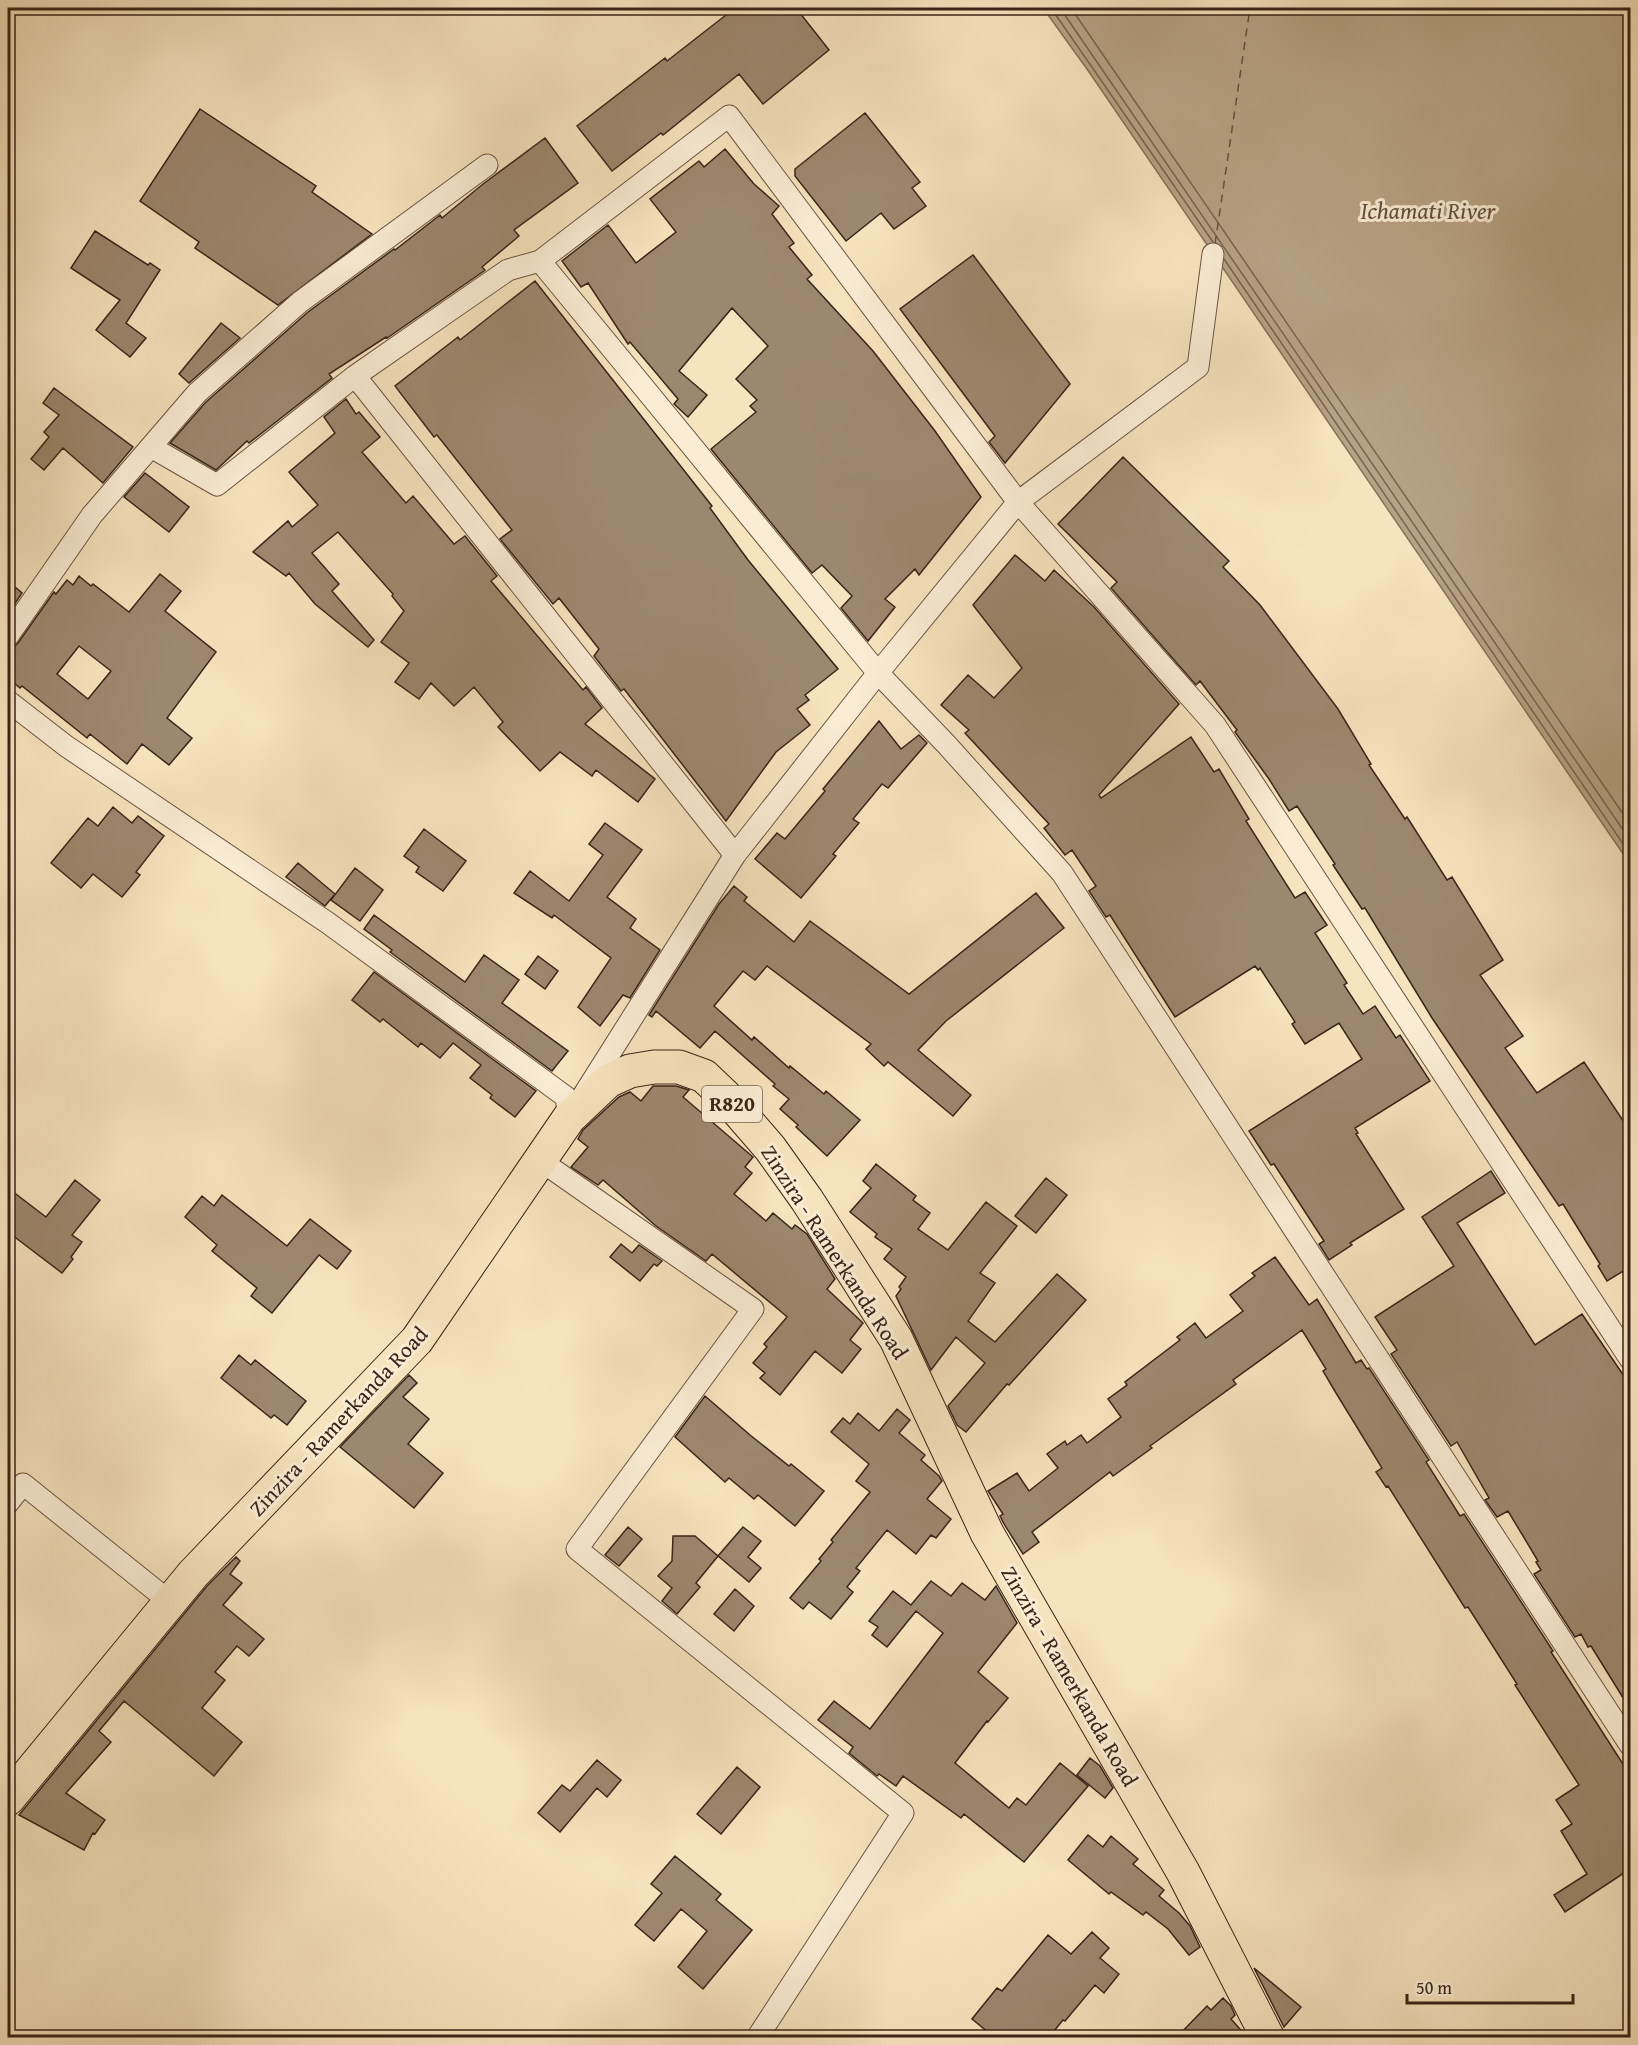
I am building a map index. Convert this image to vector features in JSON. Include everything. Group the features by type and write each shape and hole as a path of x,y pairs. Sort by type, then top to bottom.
{"main road":[{"name":"Zinzira - Ramerkanda Road","path":"8,1799 193,1574 417,1340 569,1118 608,1081 630,1071 654,1066 679,1067 704,1076 725,1096 770,1148 807,1200 896,1339 987,1533 1182,1872 1268,2037"}],"street":[{"path":"151,447 218,485 355,376 508,270 540,261 729,116 1018,502 1215,725 1630,1359"},
{"path":"8,636 92,515 197,393 300,302 487,165"},
{"path":"569,1118 735,855 878,673 1018,502 1198,367 1214,254"},
{"path":"540,261 878,673 947,745 1062,873 1630,1745"},
{"path":"355,376 735,855"},
{"path":"8,701 66,746 328,923 566,1097 569,1118"},
{"path":"541,1161 753,1309 577,1549 903,1813 757,2037"},
{"path":"8,1503 23,1484 170,1602"}],"water":[{"name":"Ichamati River","path":"1043,8 1630,8 1630,864 1087,69"}],"building":[{"path":"720,8 796,8 829,50 763,104 739,74 663,135 661,133 612,171 577,126 665,58 667,61 726,15"},
{"path":"200,109 316,186 312,192 372,234 278,305 195,248 199,242 140,201"},
{"path":"865,113 920,182 912,188 926,206 894,229 881,213 846,241 795,176 795,169"},
{"path":"545,138 578,183 514,230 519,236 482,267 484,271 387,338 329,374 332,378 249,443 247,441 216,470 170,443 206,402 308,312 440,215 442,218"},
{"path":"725,149 754,184 779,206 772,214 794,243 789,247 812,275 807,279 873,351 935,431 981,497 919,575 915,569 885,599 895,607 868,641 841,608 852,596 822,565 812,573 711,449 756,412 750,406 757,400 736,379 768,346 732,308 679,371 707,395 688,417 674,404 678,399 630,342 628,344 588,283 581,287 562,261 608,225 636,263 676,232 650,199 699,161 704,167"},
{"path":"95,231 148,265 150,263 160,270 126,323 146,338 130,357 96,330 120,300 71,268"},
{"path":"973,255 1070,384 1005,463 989,442 995,436 900,309"},
{"path":"535,281 712,506 710,508 748,560 838,669 805,695 809,700 797,709 810,725 776,752 726,821 624,689 621,691 594,656 599,649 559,598 553,604 500,539 512,530 437,435 434,437 395,386 458,337 460,340"},
{"path":"221,323 240,338 189,383 179,374"},
{"path":"54,388 133,447 103,483 63,448 44,470 31,459 49,437 44,432 59,415 43,403"},
{"path":"346,399 356,414 359,412 380,437 362,452 406,503 413,496 454,544 465,536 497,576 491,581 583,690 586,687 602,708 585,724 655,779 638,802 596,770 592,776 560,752 540,771 498,727 503,722 474,687 454,706 431,683 419,699 395,682 409,663 381,642 404,611 392,596 393,594 338,532 312,553 339,584 332,591 374,640 368,647 315,604 289,573 286,576 253,552 288,521 292,527 318,505 289,472 335,433 324,417"},
{"path":"1123,457 1229,561 1223,567 1260,605 1338,709 1371,764 1369,765 1405,819 1407,817 1447,880 1452,877 1503,960 1480,975 1523,1036 1505,1048 1537,1093 1584,1062 1630,1131 1630,1267 1607,1281 1598,1266 1600,1264 1563,1204 1559,1206 1432,1018 1365,908 1362,909 1297,806 1289,811 1235,732 1237,730 1200,681 1196,685 1111,588 1117,582 1058,524"},
{"path":"145,473 189,507 169,532 124,497"},
{"path":"1015,555 1045,581 1054,570 1094,607 1179,704 1099,795 1101,798 1191,737 1214,772 1219,769 1249,819 1246,821 1295,898 1305,892 1327,925 1315,933 1347,983 1344,985 1363,1014 1375,1006 1396,1038 1400,1035 1430,1081 1355,1128 1358,1133 1356,1134 1404,1209 1350,1243 1352,1245 1329,1260 1319,1244 1324,1241 1274,1164 1271,1165 1249,1131 1362,1059 1339,1023 1305,1044 1292,1024 1295,1022 1260,968 1258,970 1255,966 1175,1017 1110,915 1106,917 1089,891 1096,886 1072,850 1065,855 1044,828 1049,824 965,733 969,730 941,705 968,675 994,698 1022,668 973,605"},
{"path":"160,574 181,591 165,611 216,652 167,718 192,738 169,765 142,744 127,764 90,734 87,738 22,686 20,688 8,678 8,649 18,643 54,592 56,594 67,580 73,585 79,576 129,612","holes":["79,646 111,671 88,699 57,674"]},
{"path":"8,581 22,593 8,614"},
{"path":"879,721 901,749 919,735 927,743 888,788 882,784 853,819 859,823 833,854 836,856 801,898 755,859 777,833 785,839"},
{"path":"113,807 132,823 138,816 164,836 136,872 140,875 122,897 93,874 81,888 51,863 88,818 98,826"},
{"path":"605,823 642,850 607,897 636,919 630,928 660,950 630,998 623,995 600,1026 578,1007 611,958 554,915 552,918 514,893 530,871 569,901 603,855 589,844"},
{"path":"424,829 466,861 443,891 416,872 419,867 404,856"},
{"path":"298,863 335,894 325,906 286,877"},
{"path":"355,868 383,890 360,921 331,900"},
{"path":"734,886 747,897 744,901 794,942 810,921 909,994 1036,893 1064,928 946,1021 918,1050 971,1095 953,1116 888,1062 884,1066 866,1049 871,1044 767,966 755,980 743,971 714,1006 752,1040 754,1037 789,1068 790,1066 824,1094 826,1091 860,1120 827,1156 780,1109 789,1099 715,1031 700,1048 656,1011 652,1017 649,1015 719,904"},
{"path":"374,915 465,982 484,955 519,980 502,1003 568,1051 552,1071 390,952 392,950 364,929"},
{"path":"538,956 558,971 545,989 525,974"},
{"path":"374,972 536,1091 515,1117 490,1098 492,1095 470,1078 481,1065 453,1043 440,1058 421,1043 418,1047 383,1019 380,1022 352,1000"},
{"path":"653,1086 676,1086 689,1090 683,1097 753,1157 745,1167 752,1173 734,1194 766,1221 773,1213 792,1229 795,1225 807,1234 835,1279 827,1289 863,1323 850,1340 861,1349 842,1373 815,1351 780,1395 760,1378 765,1373 753,1363 767,1347 764,1344 787,1317 712,1254 706,1261 656,1226 603,1180 598,1185 571,1167 588,1147 578,1139 583,1130 619,1097 630,1092 641,1101"},
{"path":"876,1164 916,1196 913,1200 930,1213 918,1229 948,1250 986,1202 1017,1226 980,1273 995,1283 968,1321 995,1342 1057,1274 1086,1300 1009,1385 1007,1384 966,1432 957,1425 948,1406 985,1363 956,1337 931,1370 896,1296 906,1277 884,1259 892,1249 875,1237 877,1234 850,1212 871,1188 863,1181"},
{"path":"1491,1171 1505,1193 1457,1223 1535,1345 1582,1314 1630,1385 1630,1709 1591,1646 1588,1647 1581,1634 1575,1637 1534,1574 1541,1570 1536,1562 1538,1561 1508,1511 1497,1517 1485,1500 1489,1498 1457,1442 1451,1446 1391,1354 1397,1350 1375,1317 1454,1266 1422,1217"},
{"path":"1046,1178 1067,1195 1036,1233 1015,1216"},
{"path":"75,1180 100,1200 72,1235 82,1242 62,1273 8,1232 8,1188 46,1217"},
{"path":"222,1195 287,1246 310,1219 351,1251 337,1269 319,1255 272,1313 251,1296 257,1288 212,1251 217,1245 185,1217 202,1196 214,1206"},
{"path":"621,1244 632,1253 639,1245 662,1261 657,1266 654,1264 640,1281 610,1257"},
{"path":"1275,1257 1309,1305 1317,1299 1356,1363 1361,1360 1367,1369 1369,1368 1429,1460 1426,1462 1460,1516 1464,1514 1630,1775 1630,1869 1565,1912 1554,1895 1587,1874 1561,1831 1572,1824 1556,1800 1579,1785 1468,1607 1465,1608 1388,1486 1386,1487 1376,1472 1382,1468 1323,1371 1326,1369 1302,1330 1233,1380 1236,1384 1150,1446 1152,1448 1113,1476 1110,1472 1032,1532 1039,1542 1023,1554 1004,1524 1000,1516 1003,1514 988,1491 1017,1473 1029,1491 1058,1468 1047,1454 1065,1441 1067,1445 1081,1435 1087,1443 1121,1417 1108,1399 1127,1385 1125,1382 1180,1340 1177,1337 1195,1323 1206,1338 1243,1311 1230,1295 1255,1276 1252,1273"},
{"path":"239,1355 251,1365 255,1360 306,1401 287,1425 274,1415 271,1418 221,1378"},
{"path":"409,1375 417,1383 403,1397 429,1419 408,1444 443,1473 414,1508 340,1447"},
{"path":"705,1396 750,1435 824,1491 795,1526 758,1495 754,1499 729,1478 725,1482 675,1437"},
{"path":"897,1409 910,1420 899,1433 925,1455 921,1460 942,1481 927,1499 951,1519 936,1538 931,1535 916,1554 887,1530 856,1568 860,1571 847,1587 853,1592 831,1619 809,1602 803,1609 790,1598 821,1561 819,1559 833,1542 831,1540 870,1492 856,1481 869,1464 831,1432 843,1418 850,1424 858,1413 879,1431"},
{"path":"628,1527 642,1539 619,1566 605,1555"},
{"path":"743,1527 761,1541 748,1557 761,1568 749,1582 718,1556"},
{"path":"673,1536 695,1536 718,1556 696,1583 700,1587 677,1614 662,1601 672,1588 658,1576 672,1561"},
{"path":"236,1557 240,1561 230,1574 242,1583 223,1605 264,1639 249,1656 237,1646 215,1672 225,1680 202,1708 242,1742 214,1776 124,1701 99,1731 111,1742 66,1793 105,1820 95,1834 93,1833 84,1850 19,1815 207,1586"},
{"path":"931,1581 951,1596 962,1583 985,1600 996,1586 1017,1623 978,1672 1008,1698 955,1763 1009,1808 1017,1798 1026,1805 1060,1763 1088,1786 1024,1862 964,1814 961,1818 903,1776 896,1786 879,1774 877,1776 849,1753 853,1747 818,1720 834,1701 870,1729 943,1633 916,1611 887,1647 872,1635 878,1627 869,1621 893,1591 911,1605"},
{"path":"735,1589 754,1606 734,1631 714,1614"},
{"path":"1090,1758 1100,1766 1113,1788 1105,1798 1077,1775"},
{"path":"597,1760 621,1780 607,1797 597,1788 560,1832 538,1813 562,1785 570,1791"},
{"path":"737,1767 760,1787 721,1834 697,1814"},
{"path":"1088,1835 1103,1847 1111,1836 1138,1859 1133,1864 1164,1890 1159,1896 1190,1926 1200,1947 1189,1955 1168,1929 1146,1912 1143,1915 1111,1892 1109,1894 1068,1860"},
{"path":"675,1856 721,1894 716,1900 752,1930 703,1989 678,1967 707,1931 681,1909 654,1941 635,1925 662,1893 651,1884"},
{"path":"1092,1932 1109,1948 1100,1958 1119,1974 1104,1993 1095,1985 1049,2037 994,2037 972,2019 997,1988 1002,1991 1048,1935 1071,1954"},
{"path":"1254,1968 1301,2007 1284,2027"},
{"path":"1223,1998 1231,2006 1235,2015 1231,2019 1247,2037 1177,2037 1207,2006 1211,2010"}],"ferry route":[{"path":"1215,244 1250,8"}]}
